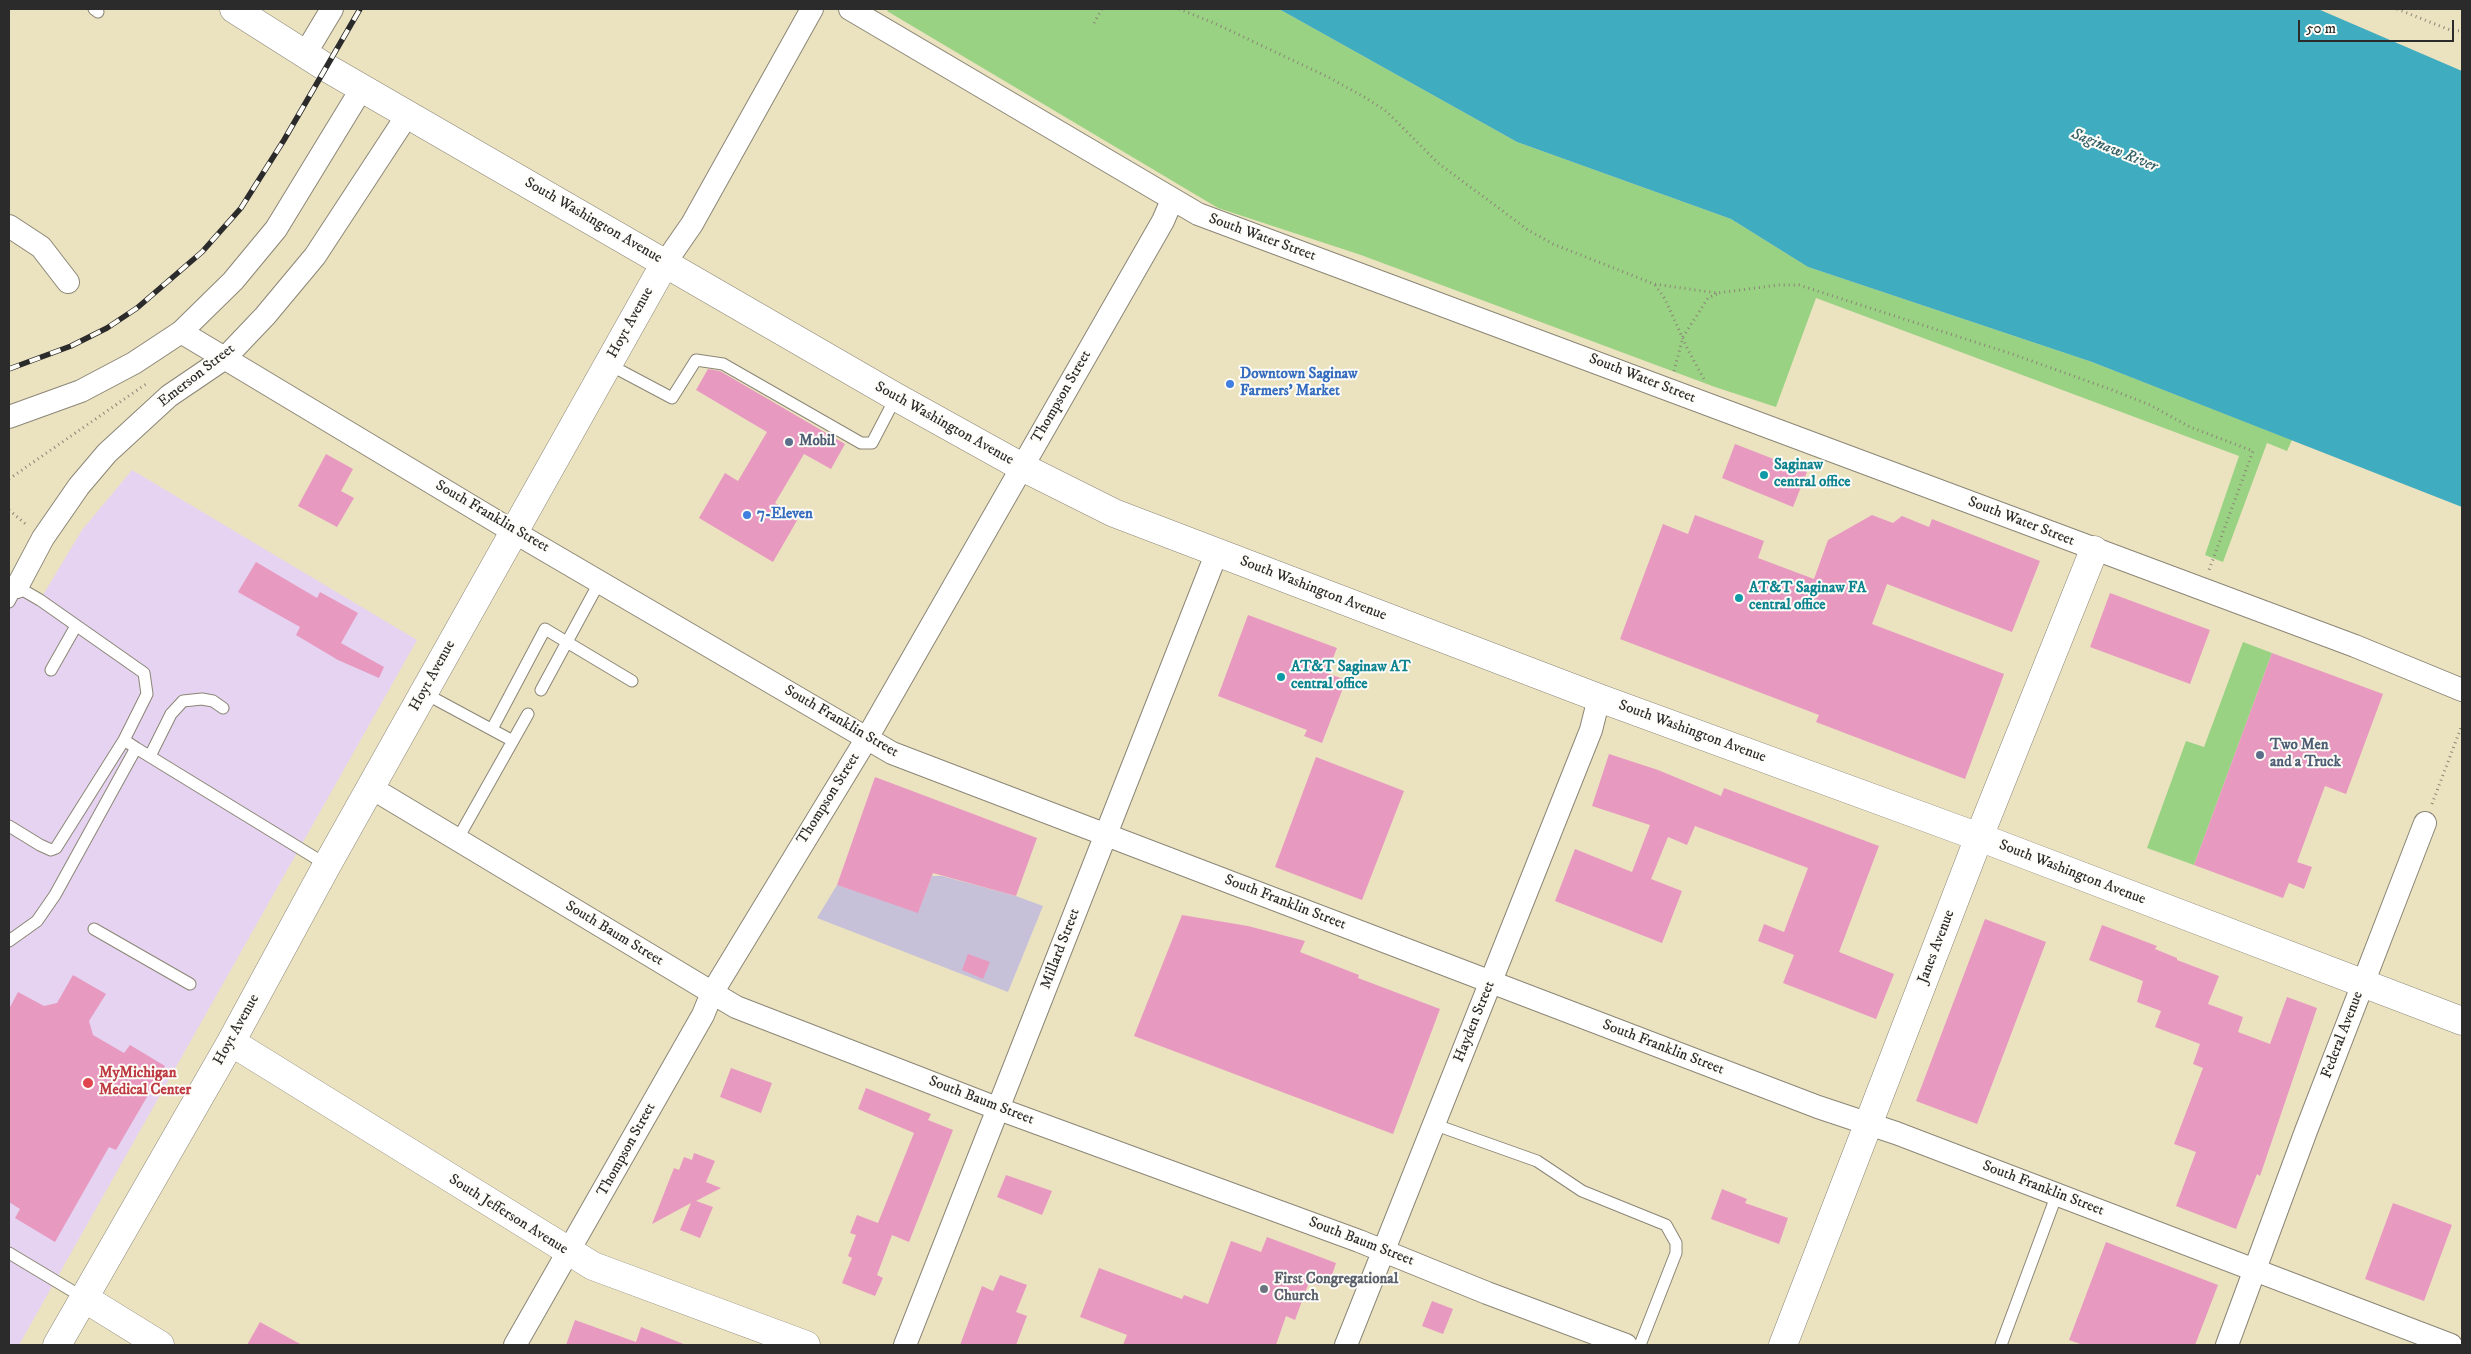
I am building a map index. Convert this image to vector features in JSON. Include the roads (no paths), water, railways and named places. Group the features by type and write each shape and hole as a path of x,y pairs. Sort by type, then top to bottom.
{"street":[{"name":"South Washington Avenue","path":"234,9 362,88 896,397 1022,467 1114,513 1599,698 1979,837 2462,1020"},
{"path":"305,54 332,9"},
{"name":"Hoyt Avenue","path":"57,1345 231,1042 370,787 665,263 692,224 812,9"},
{"name":"South Water Street","path":"850,9 1198,214 2355,646 2462,690"},
{"path":"9,417 81,391 134,363 181,332 233,281 276,229 362,88"},
{"name":"Emerson Street","path":"12,590 43,538 107,452 169,396 225,358 265,316 315,256 408,114"},
{"name":"Thompson Street","path":"515,1345 570,1253 703,1015 712,993 867,738 1163,221 1172,200"},
{"path":"9,226 41,247 68,282"},
{"name":"South Franklin Street","path":"181,332 514,532 892,752 1810,1104 1870,1123 2452,1345"},
{"name":"Janes Avenue","path":"1783,1345 1979,837 2094,550"},
{"name":"Millard Street","path":"905,1345 1217,552"},
{"name":"Hayden Street","path":"1346,1345 1591,730 1599,698"},
{"name":"South Baum Street","path":"370,787 736,1007 999,1108 1383,1250 1487,1293 1626,1345"},
{"name":"Federal Avenue","path":"2226,1345 2425,823"},
{"name":"South Jefferson Avenue","path":"231,1042 593,1266 806,1345"},
{"path":"84,1298 160,1345"}],"lane":[{"path":"608,364 672,398 696,360 724,364 861,443 872,443 896,397"},
{"path":"541,690 600,581"},
{"path":"9,826 40,845 51,850 56,848 124,740 147,694 144,673 76,626 12,590"},
{"path":"51,670 76,626"},
{"path":"492,729 545,629 632,681"},
{"path":"424,692 513,741"},
{"path":"150,756 171,714 183,701 202,699 213,701 223,708"},
{"path":"457,840 528,714"},
{"path":"124,740 327,865"},
{"path":"9,941 37,921 55,895 136,748"},
{"path":"94,929 190,984"},
{"path":"1433,1124 1537,1161 1582,1191 1666,1225 1676,1243 1676,1252 1640,1345"},
{"path":"2001,1345 2057,1194"},
{"path":"9,1252 84,1298"}],"water":[{"name":"Saginaw River","path":"1279,9 2318,9 2462,71 2462,507 2092,362 1808,267 1731,219 1517,142"}],"railway":[{"path":"9,369 71,346 107,328 137,308 202,252 241,208 284,140 360,9"}],"place":[{"name":"Downtown Saginaw Farmers' Market","path":"1230,384"},
{"name":"Mobil","path":"789,442"},
{"name":"Saginaw central office","path":"1764,475"},
{"name":"7-Eleven","path":"747,515"},
{"name":"AT&T Saginaw FA central office","path":"1739,598"},
{"name":"AT&T Saginaw AT central office","path":"1281,677"},
{"name":"Two Men and a Truck","path":"2260,755"},
{"name":"MyMichigan Medical Center","path":"88,1083"},
{"name":"First Congregational Church","path":"1264,1289"}]}
